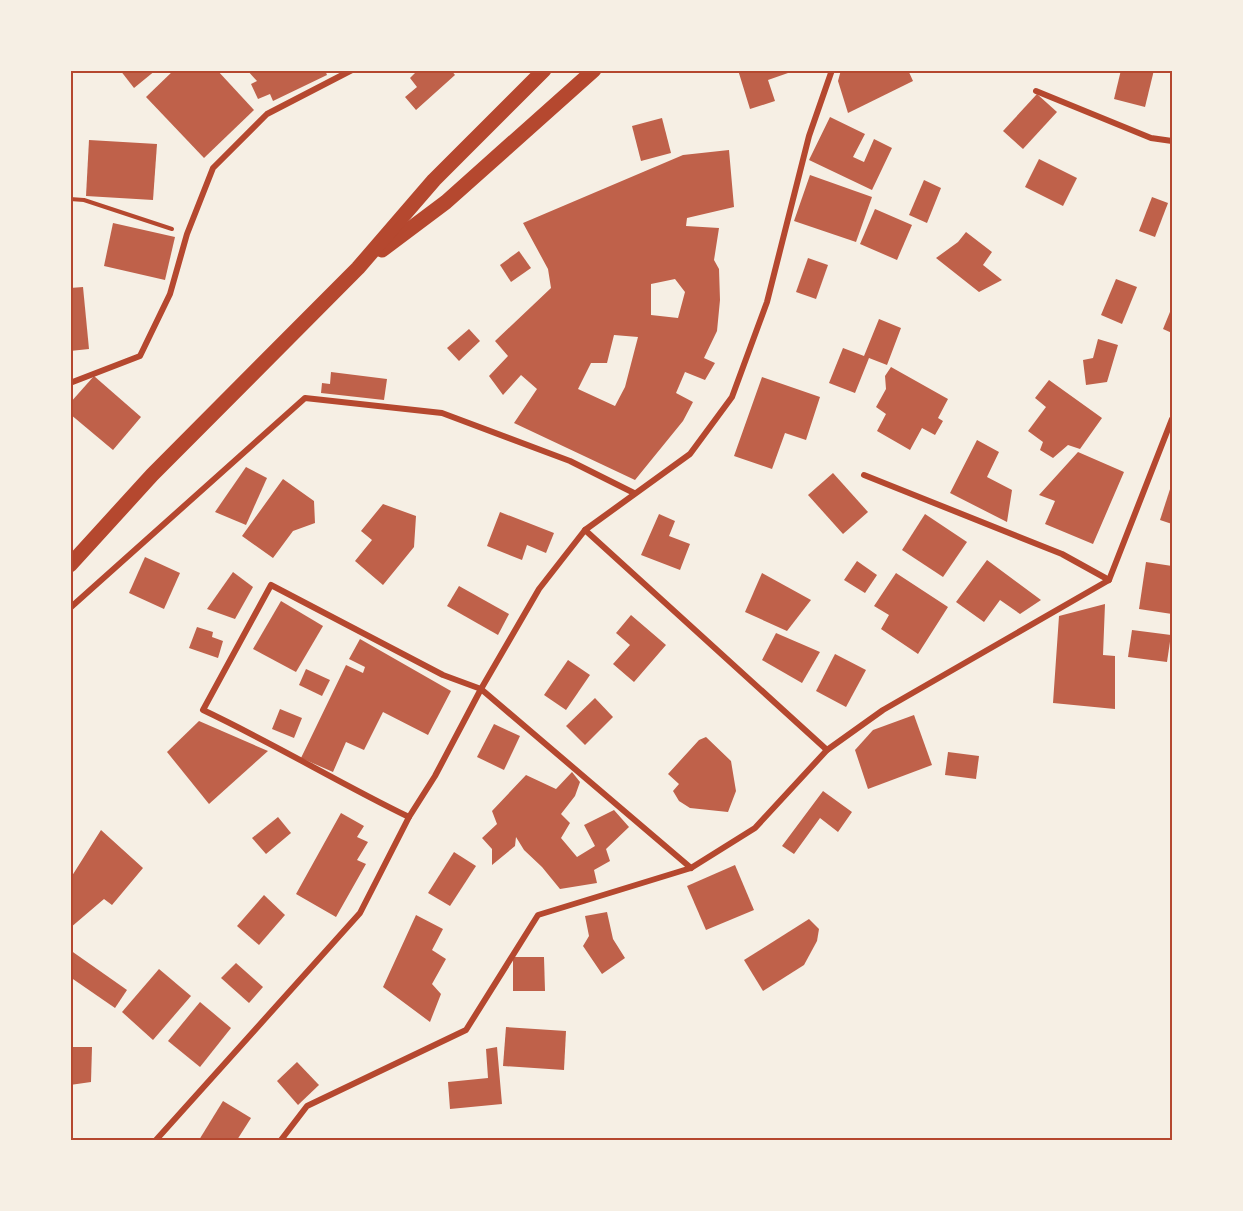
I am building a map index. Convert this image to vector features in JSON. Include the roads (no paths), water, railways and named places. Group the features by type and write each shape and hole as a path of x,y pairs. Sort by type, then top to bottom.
{"main road":[{"path":"70,565 152,475 358,268 434,180 544,70"},
{"path":"358,268 446,202 594,70"}],"street":[{"path":"70,383 140,356 170,294 187,234 213,168 267,114 352,70"},
{"path":"156,1140 360,914 409,817 435,776 481,689 539,590 585,530 690,454 732,397 768,302 809,136 832,70"},
{"path":"1036,91 1151,138 1173,141"},
{"path":"70,608 305,398 442,413 570,461 634,493"},
{"path":"281,1140 308,1106 466,1030 538,915 691,868 755,828 827,750 883,710 1108,580 1173,419"},
{"path":"864,475 1062,554 1108,580"},
{"path":"585,530 827,750"},
{"path":"409,817 347,787 264,739 203,710 271,585 443,675 481,689 691,868"}]}
